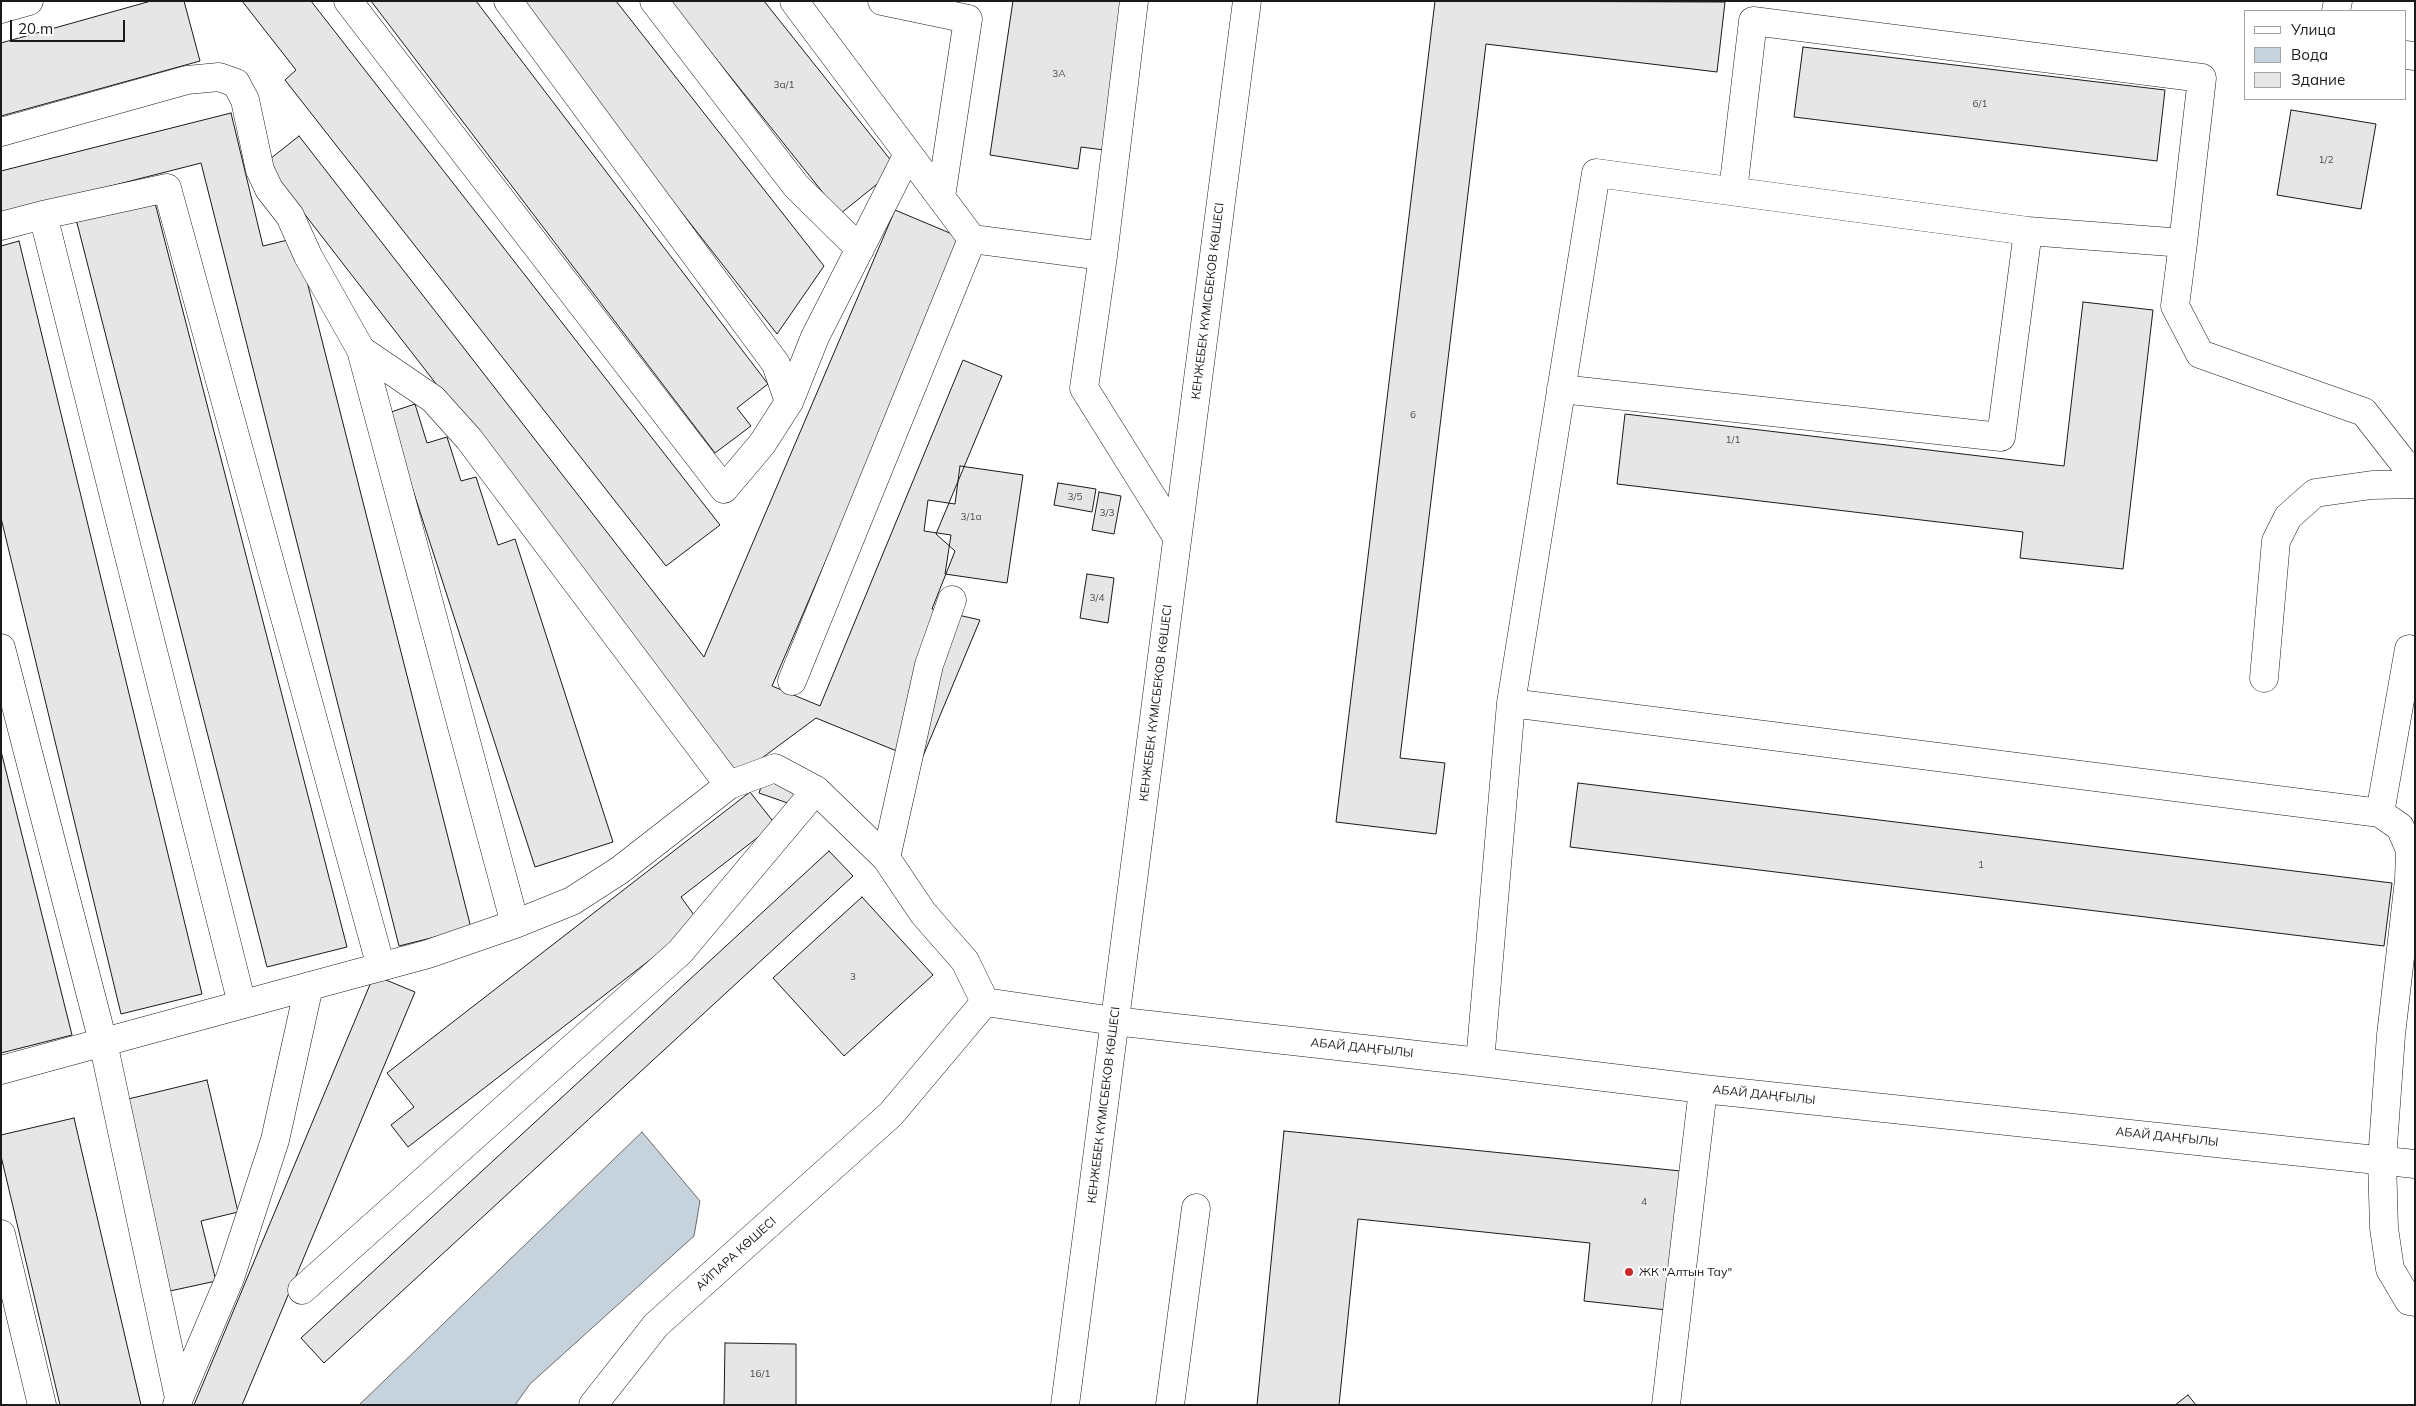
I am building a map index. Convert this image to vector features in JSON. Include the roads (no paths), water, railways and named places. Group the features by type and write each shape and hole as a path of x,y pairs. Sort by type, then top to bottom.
{"street":[{"path":"1,8 29,1"},
{"path":"348,1 724,489 762,444 789,402 815,337 908,154"},
{"path":"508,1 776,364 789,402"},
{"path":"654,1 796,186 860,249"},
{"path":"794,1 972,239 1103,256"},
{"path":"882,1 968,19 941,197"},
{"path":"1134,1 1103,256 1084,388 1177,537"},
{"name":"КЕНЖЕБЕК КҮМІСБЕКОВ КӨШЕСІ","path":"1065,1405 1247,1"},
{"path":"1733,191 1753,21 2202,78 2175,306 2200,354 2364,412 2403,462 2415,471"},
{"path":"1,132 187,80 219,77 236,83 245,100 260,170 269,189 290,216 308,256 361,350 514,924"},
{"path":"1480,1062 1511,703 1596,173 2028,231 2183,243"},
{"path":"1,226 167,188 381,967"},
{"path":"43,215 242,1004"},
{"path":"1561,390 2001,437 2028,231"},
{"path":"792,681 876,469 972,239"},
{"path":"361,350 432,399 469,439 729,785"},
{"path":"2264,678 2276,541 2288,517 2315,493 2372,485 2415,484"},
{"path":"886,858 929,666 952,600"},
{"path":"1,648 103,1042 178,1401"},
{"path":"2380,813 2410,649"},
{"path":"1511,703 2380,813 2400,827 2412,850 2391,1035 2382,1160 2384,1228 2390,1269 2409,1301 2415,1302"},
{"path":"1,1070 428,954 514,924 572,901 620,870 729,785 775,768 816,790 886,858 922,913 965,961 985,1002"},
{"path":"302,1290 680,952 816,790"},
{"path":"178,1401 230,1278 275,1140 310,986"},
{"name":"АБАЙ ДАҢҒЫЛЫ","path":"985,1002 1114,1021 1703,1089 2415,1164"},
{"name":"АЙПАРА КӨШЕСІ","path":"593,1405 656,1325 891,1114 985,1002"},
{"path":"1666,1405 1703,1089"},
{"path":"1170,1405 1196,1208"},
{"path":"1,1234 42,1405"}],"water":[{"path":"642,1132 700,1201 694,1236 530,1384 515,1405 359,1405"}],"place":[{"name":"ЖК \"Алтын Тау\"","path":"1629,1272"}]}
